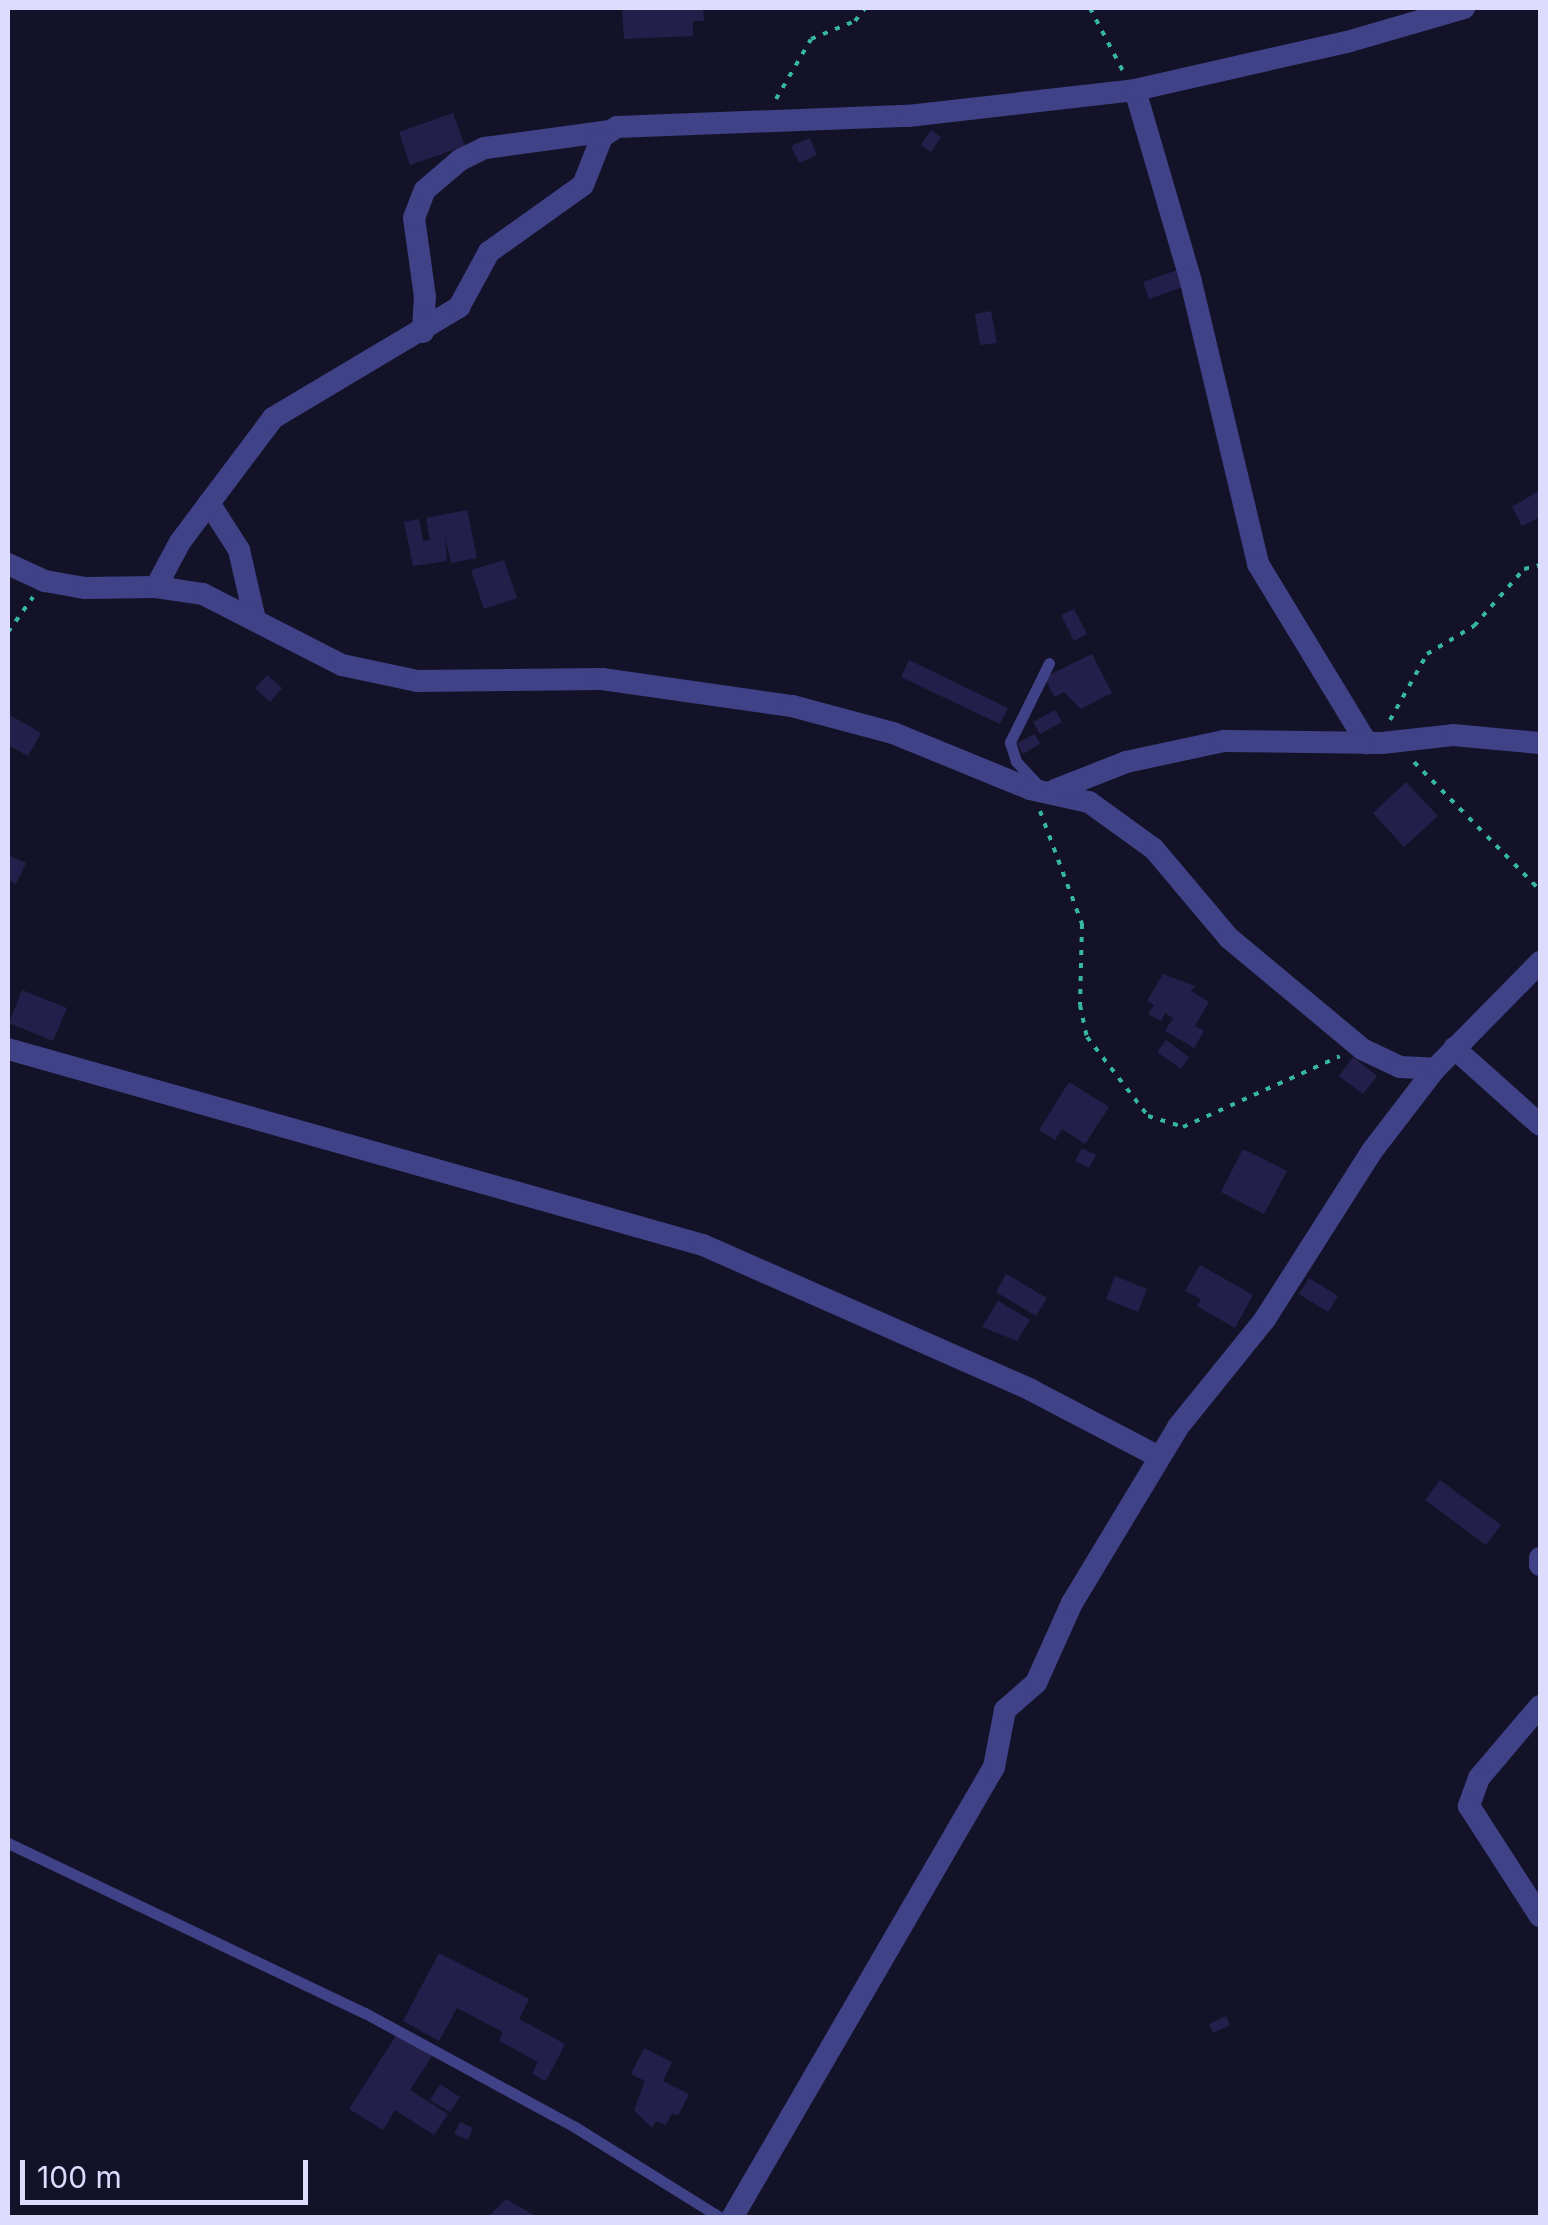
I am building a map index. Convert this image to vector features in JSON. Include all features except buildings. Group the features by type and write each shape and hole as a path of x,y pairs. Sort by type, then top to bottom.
{"street":[{"path":"423,332 425,297 414,218 425,190 460,160 485,148 609,131 908,116 1135,90 1347,42 1464,8"},
{"path":"1135,90 1192,282 1258,564 1382,743"},
{"path":"156,586 274,418 423,332 468,298 499,242 584,184 609,131"},
{"path":"210,504 239,550 255,620"},
{"path":"8,564 45,581 103,589 156,586 203,594 342,665 417,681 602,680 748,705 792,706 893,733 1120,819 1229,938 1362,1049 1400,1067 1434,1069"},
{"path":"1042,790 1126,762 1224,741 1382,743 1453,736 1540,744"},
{"path":"732,2218 994,1767 1006,1710 1044,1669 1072,1603 1159,1457 1265,1320 1372,1151 1434,1069 1540,962"},
{"path":"1454,1048 1540,1125"},
{"path":"8,1049 703,1245 1015,1382 1159,1457"},
{"path":"1540,1706 1478,1778 1470,1806 1540,1916"}],"lane":[{"path":"1042,790 1016,761 1010,742 1049,663"},
{"path":"8,1843 365,2013 575,2127 721,2218"}],"path":[{"path":"771,123 782,83 803,47 823,32 855,21 865,8"},
{"path":"1090,8 1135,90"},
{"path":"1540,565 1524,569 1474,626 1426,654 1402,688 1382,743 1540,890"},
{"path":"8,632 45,581"},
{"path":"1042,790 1077,901 1088,1037 1148,1116 1182,1128 1362,1049"}]}
